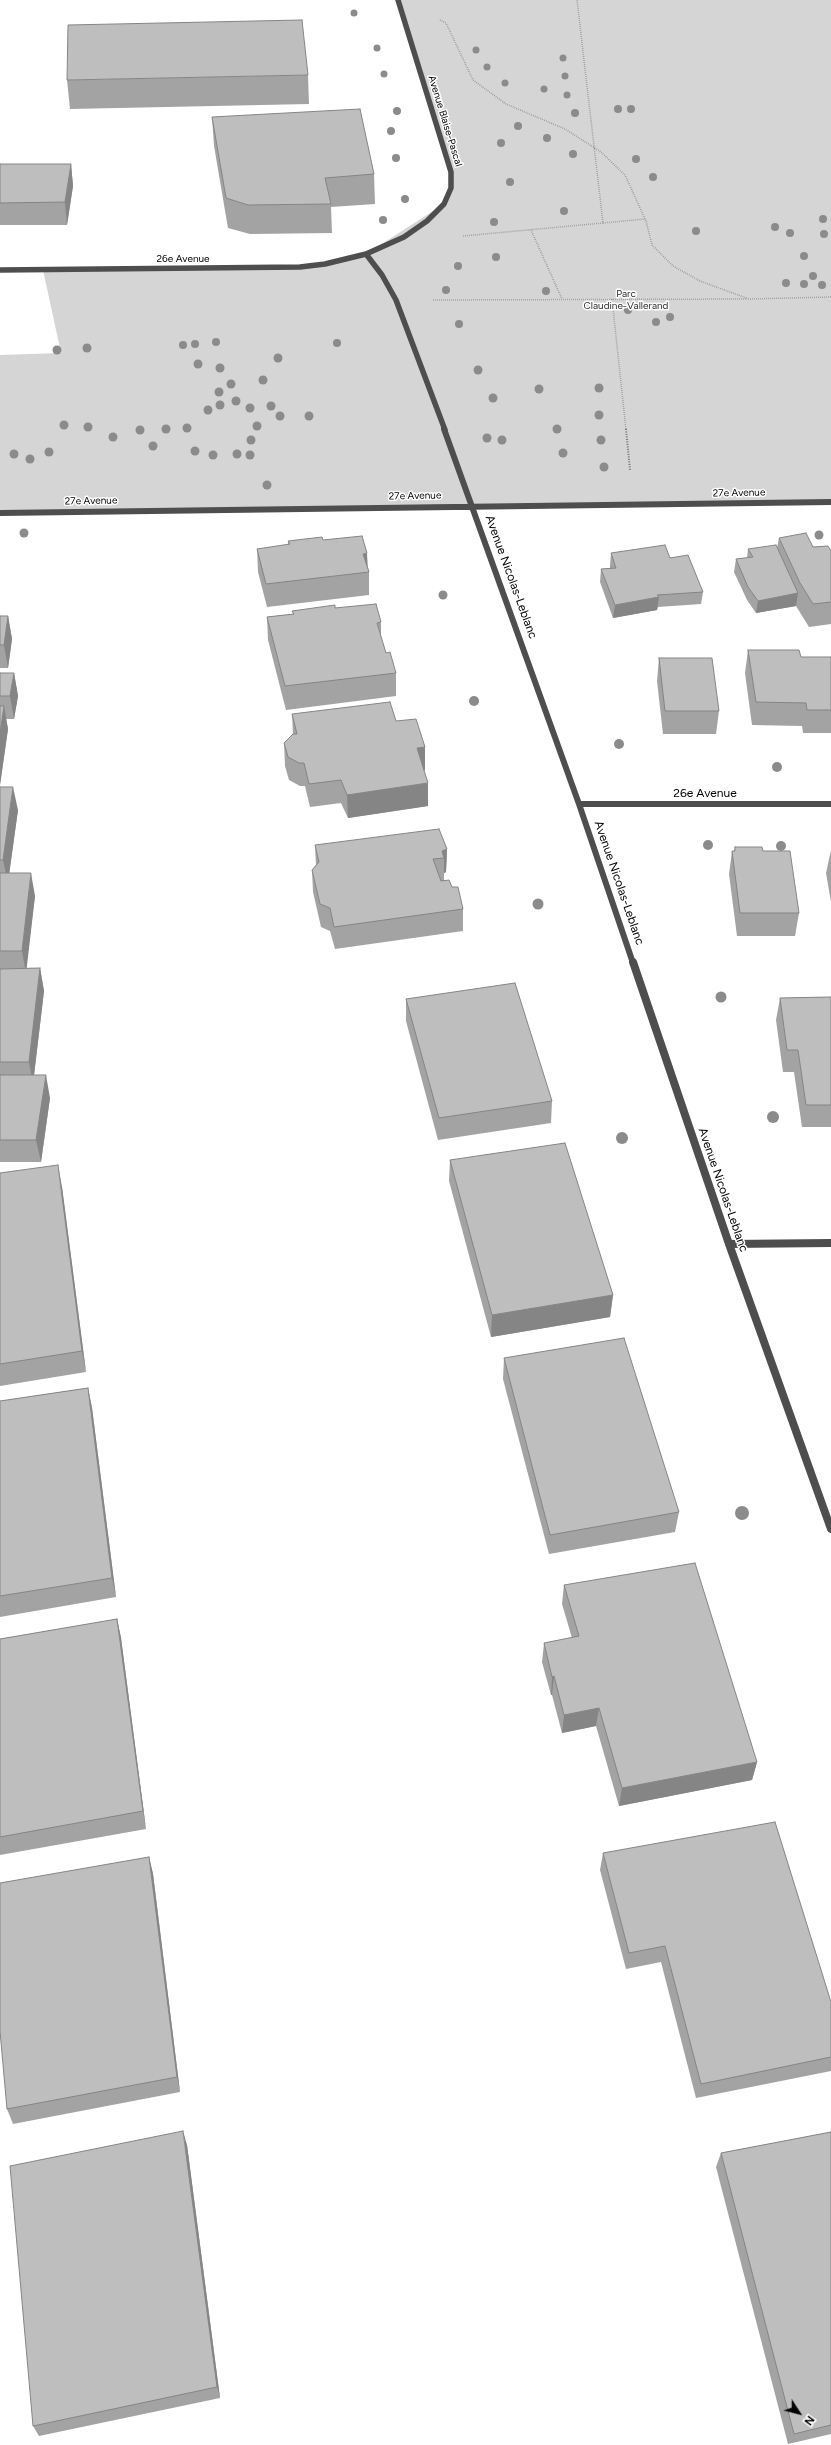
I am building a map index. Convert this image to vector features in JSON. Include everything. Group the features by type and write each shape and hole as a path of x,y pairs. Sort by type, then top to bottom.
{"street":[{"name":"Avenue Blaise-Pascal","path":"366,254 404,237 427,221 444,204 451,188 451,172 398,0"},
{"name":"26e Avenue","path":"0,270 300,267 324,264 366,254"},
{"name":"Avenue Nicolas-Leblanc","path":"366,254 382,275 396,300 473,506 579,804 729,1244 831,1529"},
{"name":"27e Avenue","path":"0,512 831,502"},
{"name":"26e Avenue","path":"579,804 831,804"},
{"path":"729,1244 831,1243"}],"path":[{"path":"577,0 603,223"},
{"path":"440,19 446,22 473,80 506,104 565,129 594,148 625,175 645,219 652,245 672,266 700,281 749,299"},
{"path":"460,236 645,219"},
{"path":"531,230 562,299"},
{"path":"396,300 831,298"},
{"path":"612,299 634,504"}],"green space":[{"name":"Parc Claudine-Vallerand","path":"398,0 831,0 831,503 0,513 0,355 61,353 43,270 300,267 366,254 444,204 451,188 451,172"}],"building":[{"path":"302,20 308,75 67,80 68,25"},
{"path":"360,109 374,174 325,178 331,204 248,205 226,198 212,117"},
{"path":"0,164 71,164 65,202 0,203"},
{"path":"806,533 813,547 828,546 831,551 831,602 813,604 800,583 779,538"},
{"path":"362,536 367,553 363,554 369,572 266,584 257,549 290,544 288,541 322,537 323,540"},
{"path":"665,545 670,558 688,555 703,592 657,595 659,597 615,605 601,569 616,568 611,553"},
{"path":"776,545 798,593 758,601 748,587 736,559 753,557 748,549"},
{"path":"376,604 381,622 377,623 386,653 390,652 396,673 285,686 267,617 294,614 292,611 335,605 335,608"},
{"path":"0,616 8,616 4,645 0,645"},
{"path":"748,650 799,650 801,657 831,657 831,710 807,710 806,703 756,702"},
{"path":"659,658 712,658 719,711 665,711"},
{"path":"0,673 14,673 10,696 0,696"},
{"path":"390,702 396,721 416,719 425,747 417,748 428,783 347,795 341,780 309,784 304,763 299,763 288,757 284,743 293,734 297,734 292,714"},
{"path":"0,706 4,706 0,733"},
{"path":"0,787 13,787 3,860 0,860"},
{"path":"439,829 447,849 442,851 444,858 433,859 441,881 449,880 452,887 458,887 463,909 334,927 330,908 320,904 312,870 319,862 315,845"},
{"path":"735,847 762,847 763,851 790,851 799,913 740,913 732,851 735,851"},
{"path":"0,873 31,873 22,951 0,951"},
{"path":"40,968 29,1062 0,1062 0,969"},
{"path":"515,983 552,1101 439,1118 406,999"},
{"path":"831,997 831,1105 806,1105 798,1050 787,1050 780,998"},
{"path":"0,1075 46,1075 36,1140 0,1140"},
{"path":"565,1143 613,1295 492,1315 450,1160"},
{"path":"58,1165 82,1351 0,1364 0,1173"},
{"path":"624,1338 679,1512 550,1535 504,1358"},
{"path":"88,1388 112,1578 0,1596 0,1401"},
{"path":"695,1563 757,1762 622,1788 599,1708 564,1715 554,1676 552,1677 544,1643 579,1636 564,1585"},
{"path":"117,1619 143,1811 0,1837 0,1639"},
{"path":"775,1822 831,2002 831,2057 701,2084 665,1946 629,1953 603,1853"},
{"path":"149,1857 177,2077 7,2109 0,2031 0,1883"},
{"path":"183,2131 217,2387 33,2426 10,2166"},
{"path":"831,2132 831,2425 794,2434 721,2153"}]}
